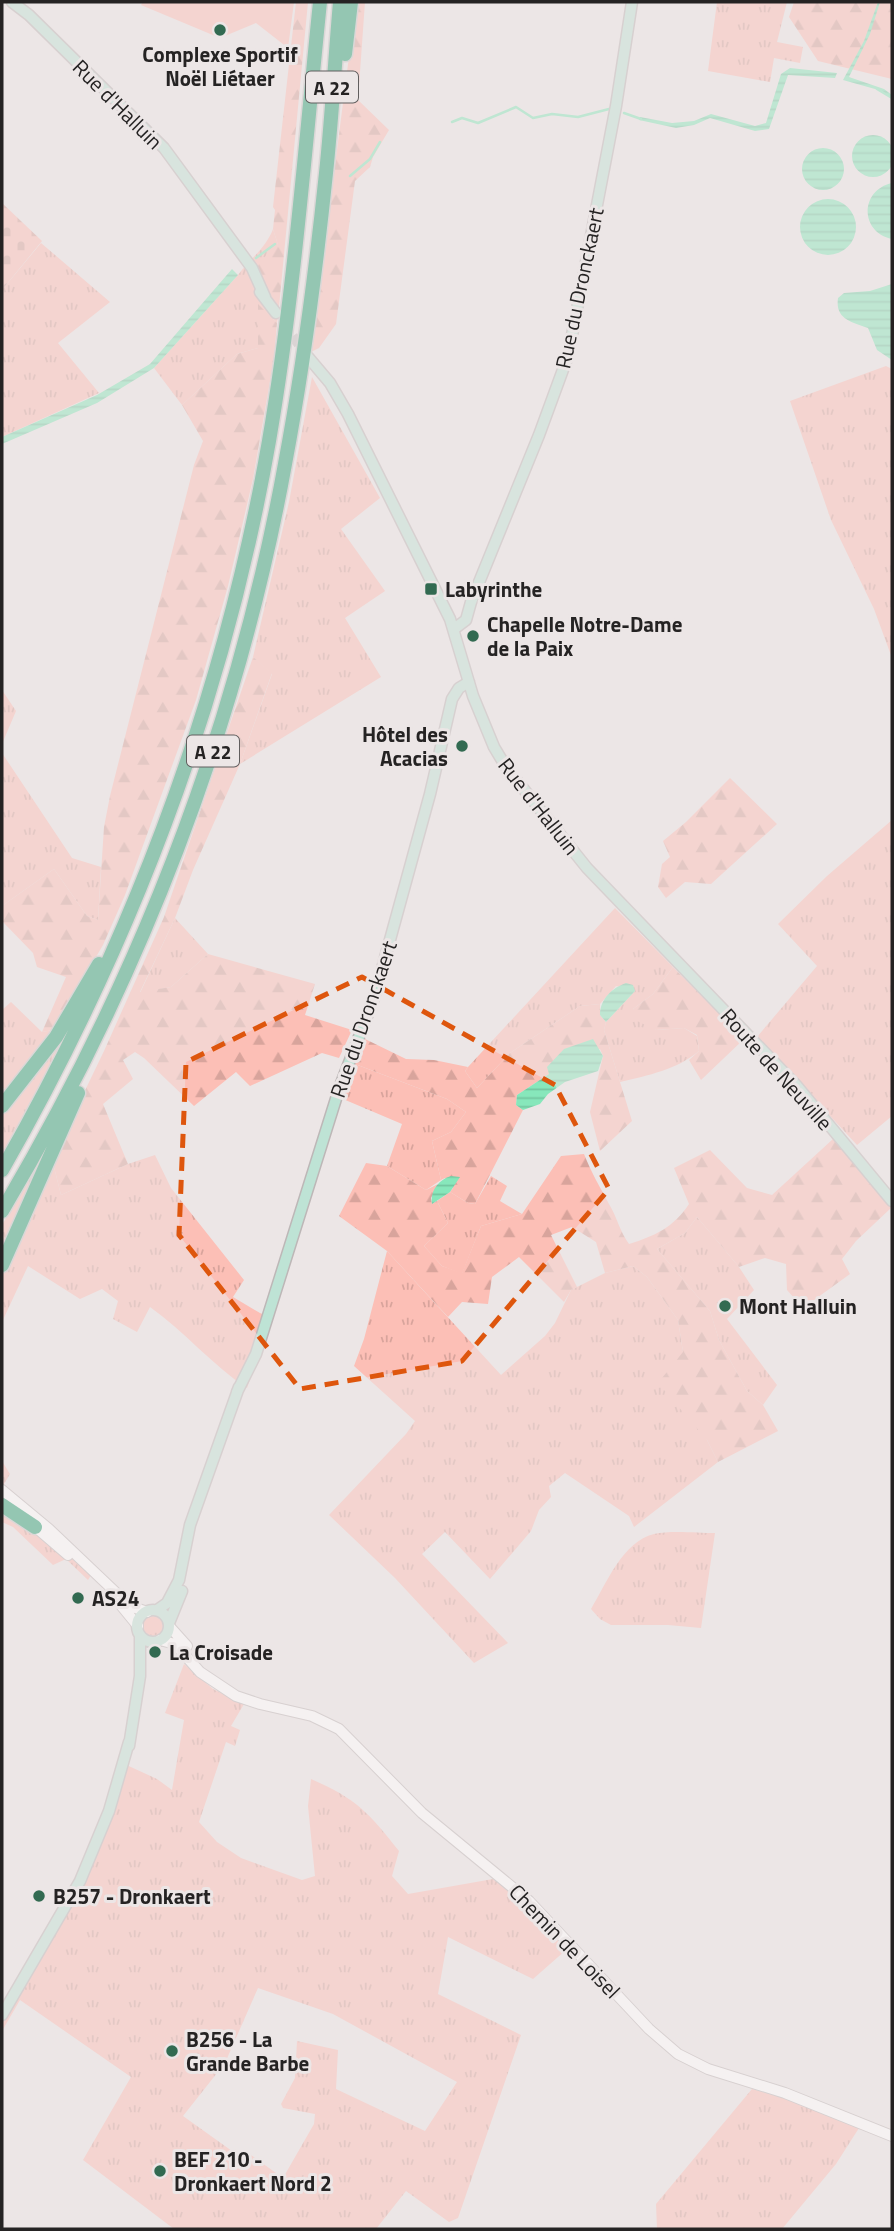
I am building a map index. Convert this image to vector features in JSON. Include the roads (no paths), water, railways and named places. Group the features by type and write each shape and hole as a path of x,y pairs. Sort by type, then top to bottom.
{"highway":[{"name":"A 22","path":"2,1211 48,1131 104,1022 138,947 199,793 232,688 269,546 303,356 326,172 341,2"},
{"path":"326,172 331,162 351,2"},
{"name":"A 22","path":"2,1170 85,1013 158,844 196,737 217,667 260,489 285,333 319,5"},
{"path":"2,1106 36,1064 79,999 158,844"},
{"path":"2,1265 143,950 173,861"},
{"path":"2,1505 35,1527"}],"main road":[{"name":"Rue d'Halluin","path":"12,2 29,15 161,144 252,268 265,297 276,313"},
{"name":"Rue du Dronckaert","path":"454,629 468,617 471,602 568,356 616,106 632,2"},
{"name":"Rue d'Halluin","path":"387,495 337,395 307,357 387,495 449,616 468,682 494,747 523,790 587,868 658,942"},
{"path":"449,616 463,611 471,602"},
{"name":"Rue du Dronckaert","path":"152,1611 167,1603 177,1585 195,1510 237,1392 254,1359 345,1070 374,998 417,845 454,694 468,682"},
{"path":"448,717 457,702 473,696"},
{"name":"Route de Neuville","path":"658,942 796,1085 892,1201"},
{"name":"Rue du Dronckaert","path":"169,1624 189,1572 195,1510"},
{"path":"2,2015 68,1903 106,1818 129,1742 140,1676 149,1647 166,1634 169,1624 164,1614 152,1611 140,1618 140,1676"},
{"path":"139,1630 147,1640 158,1641"}],"street":[{"path":"2,1490 49,1529 130,1606 152,1611"},
{"path":"2,1499 114,1597 139,1630"},
{"name":"Chemin de Loisel","path":"169,1624 187,1647 192,1663"},
{"name":"Chemin de Loisel","path":"158,1641 170,1641 177,1645 204,1676 236,1696 312,1716 339,1729 422,1814 529,1900 649,2029 678,2054 708,2069 785,2092 892,2136"}],"waterway":[{"path":"877,89 892,98"},
{"path":"452,122 462,118 478,123 516,107 533,118 552,114 578,117 609,109"},
{"path":"624,113 641,119"},
{"path":"350,176 370,159 380,142"},
{"path":"256,258 275,244"}],"tunnel":[{"path":"284,324 305,353"}],"place":[{"name":"Complexe Sportif Noël Liétaer","path":"220,30"},
{"name":"Labyrinthe","path":"431,589"},
{"name":"Chapelle Notre-Dame de la Paix","path":"473,636"},
{"name":"Hôtel des Acacias","path":"462,746"},
{"name":"Mont Halluin","path":"725,1306"},
{"name":"AS24","path":"78,1598"},
{"name":"La Croisade","path":"155,1652"},
{"name":"B257 - Dronkaert","path":"39,1896"},
{"name":"B256 - La Grande Barbe","path":"172,2051"},
{"name":"BEF 210 - Dronkaert Nord 2","path":"160,2171"}]}
